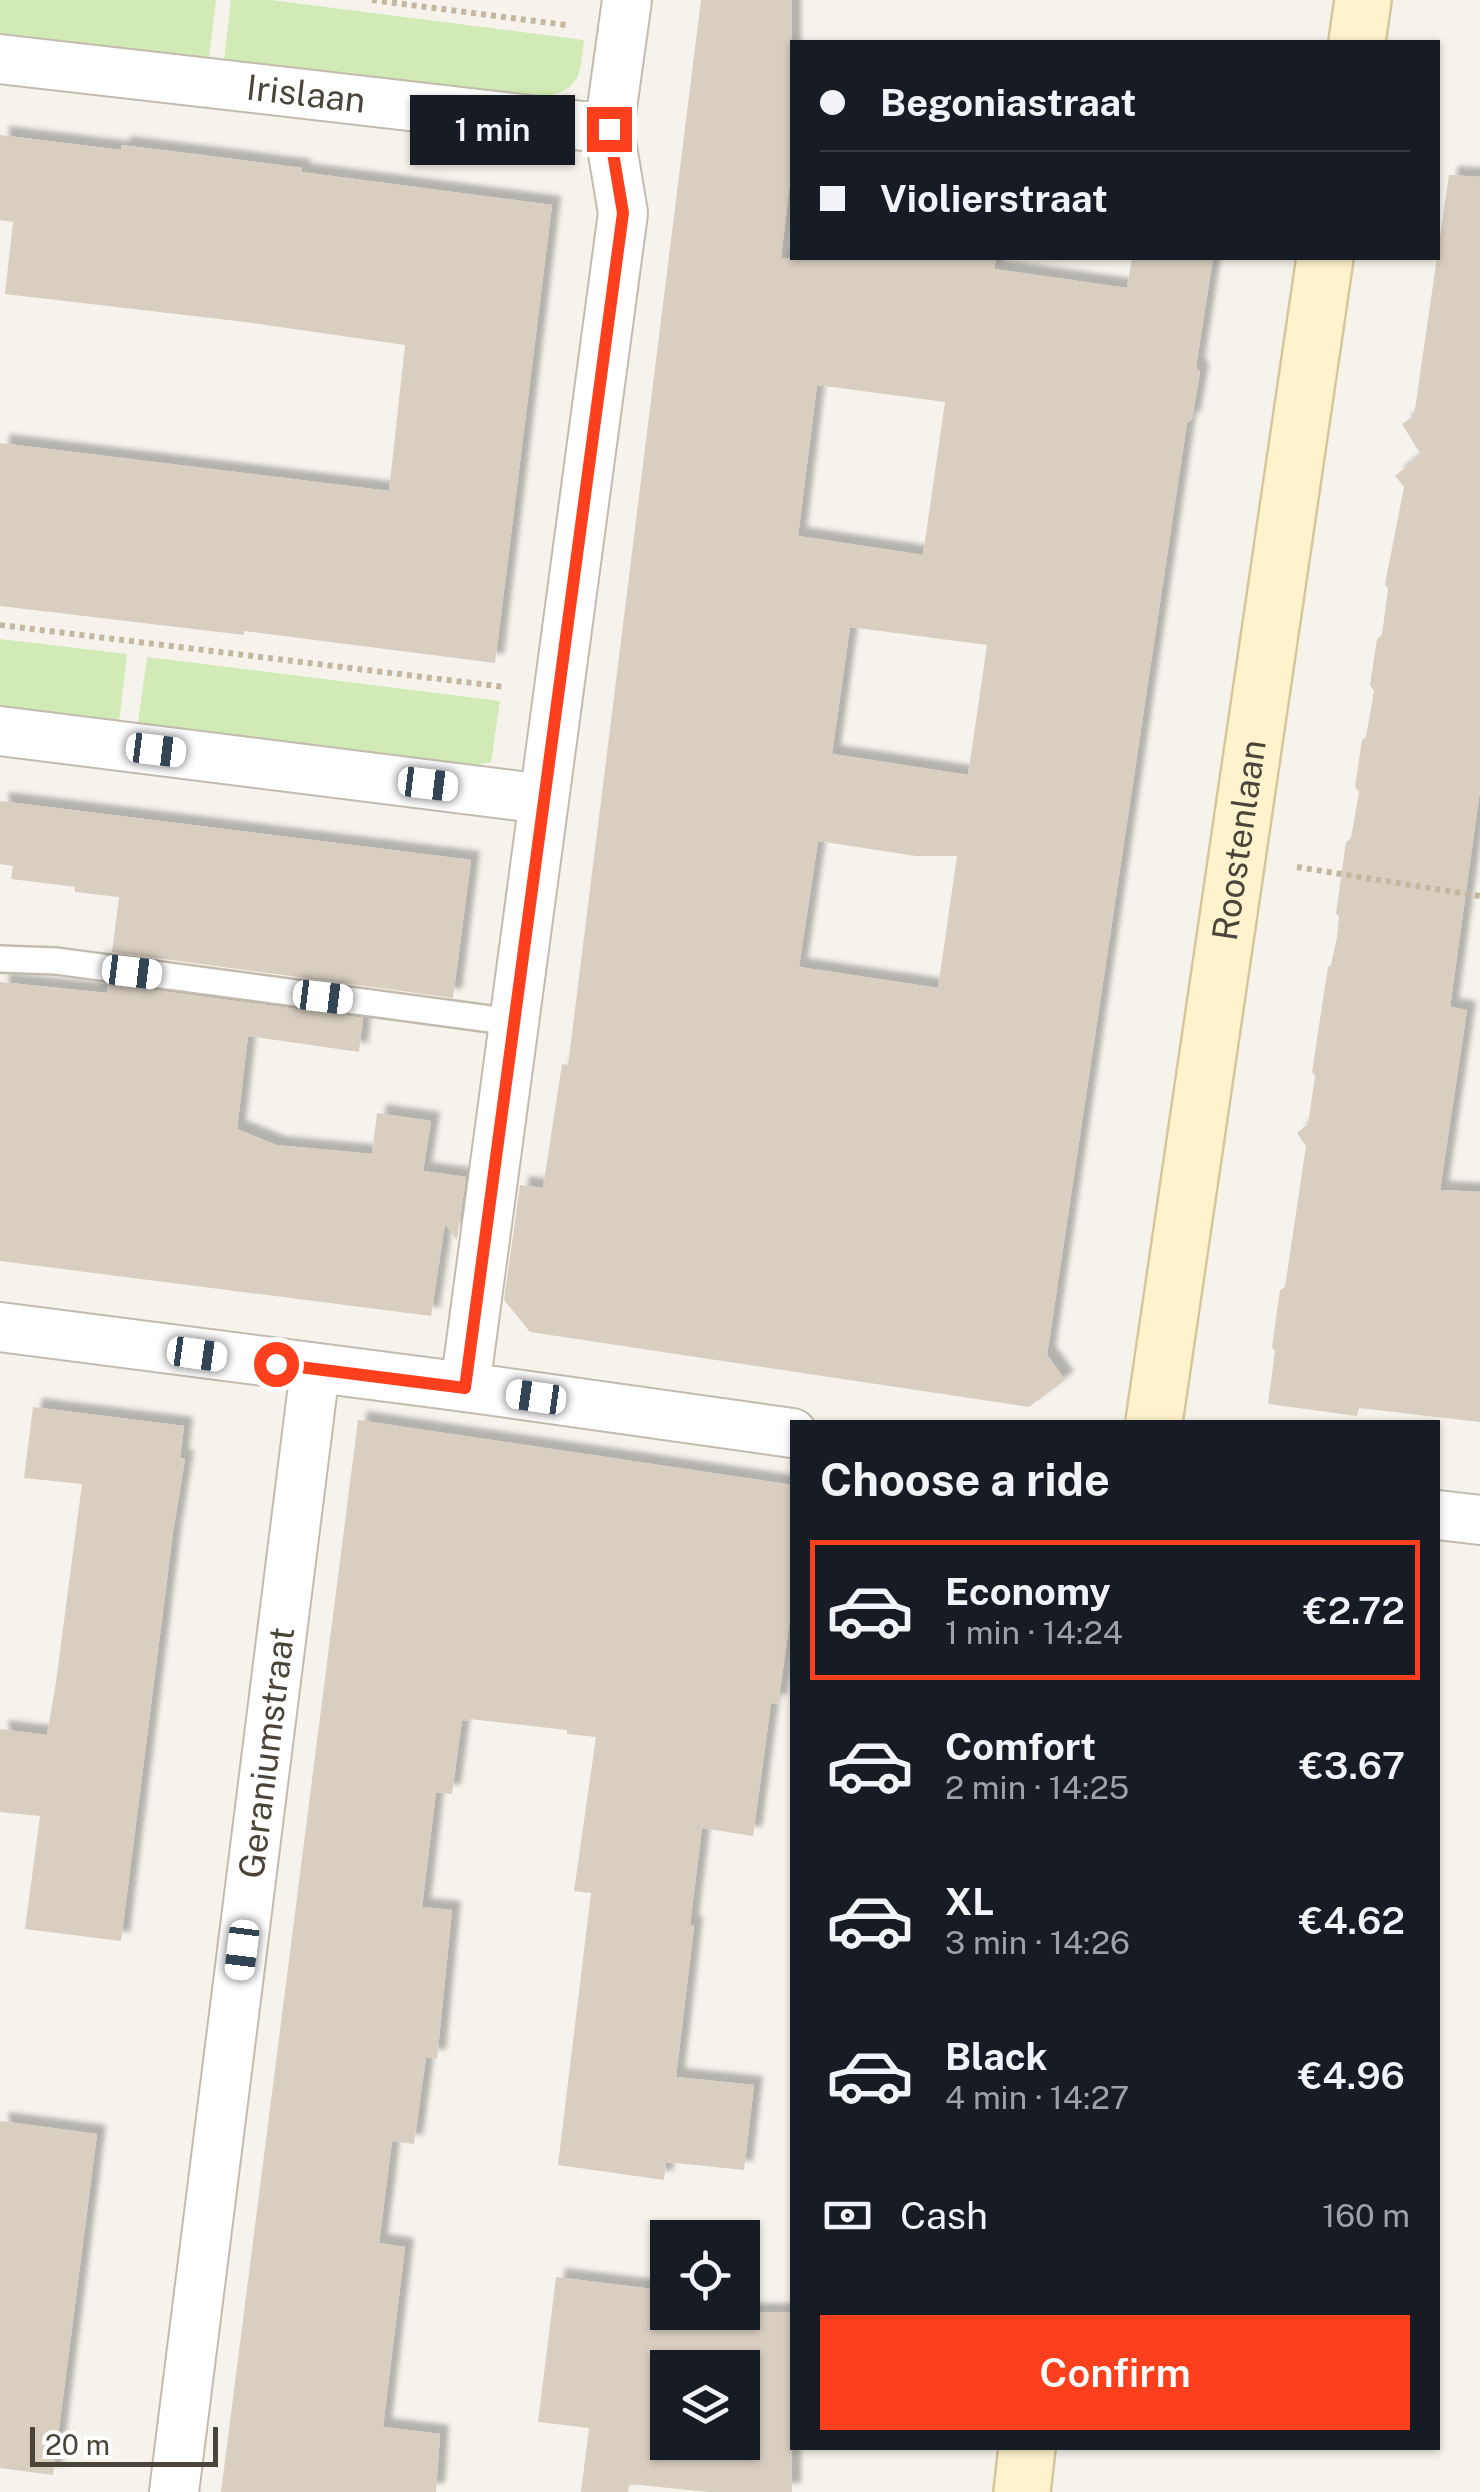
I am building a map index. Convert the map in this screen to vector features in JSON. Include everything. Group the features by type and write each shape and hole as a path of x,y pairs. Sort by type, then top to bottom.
{"street":[{"path":"1357,40 1363,0"},
{"path":"465,1388 623,213 609,129 624,16"},
{"name":"Irislaan","path":"0,59 609,129"},
{"name":"Roostenlaan","path":"1154,1420 1325,260"},
{"path":"0,731 544,798"},
{"path":"0,1327 790,1433"},
{"name":"Geraniumstraat","path":"174,2492 315,1370"},
{"path":"1440,1515 1480,1520"},
{"path":"1022,2492 1027,2450"}],"lane":[{"path":"0,958 56,961 514,1022"}],"path":[{"path":"372,0 624,16"},
{"path":"0,625 558,694"},
{"path":"1236,858 1480,896"}],"green space":[{"path":"0,0 216,0 209,58 0,33"},
{"path":"231,0 271,0 584,40 581,62 573,84 545,97 224,60"},
{"path":"0,639 127,654 119,722 0,707"},
{"path":"147,657 500,701 491,762 473,766 138,723"}],"building":[{"path":"701,0 792,0 790,181 781,258 996,260 994,269 1127,288 1132,260 1213,260 1196,367 1200,372 1192,419 1187,423 1047,1355 1065,1380 1029,1407 530,1332 504,1300 520,1185 543,1188 562,1064 568,1065","holes":["817,385 945,402 923,555 798,536","850,627 987,645 968,775 832,754","818,841 916,856 957,856 938,988 799,967"]},
{"path":"0,135 121,150 121,145 202,155 552,205 495,663 244,631 244,635 0,606 0,443 389,491 405,345 5,294 13,222 0,220"},
{"path":"1449,175 1480,177 1480,790 1450,1007 1467,1010 1440,1190 1480,1192 1480,1422 1359,1408 1357,1416 1268,1404 1280,1290 1285,1287 1306,1146 1297,1133 1308,1124 1328,967 1337,937 1336,913 1346,842 1351,838 1359,792 1355,787 1374,691 1370,685 1377,639 1382,635 1388,589 1385,584 1404,487 1395,476 1421,455 1402,424 1414,416 1437,260 1440,260"},
{"path":"0,801 471,860 453,998 112,952 119,897 11,879 13,866 0,864"},
{"path":"0,982 107,993 108,984 363,1018 359,1052 248,1036 237,1129 276,1145 372,1154 377,1113 431,1121 423,1171 466,1177 457,1240 445,1224 431,1316 0,1261"},
{"path":"33,1407 184,1426 180,1458 185,1459 121,1941 25,1929 40,1816 0,1812 0,1729 47,1735 82,1484 24,1478"},
{"path":"358,1420 790,1485 790,1619 778,1704 771,1703 753,1836 702,1828 676,2077 754,2085 744,2170 666,2162 664,2180 558,2165 591,1893 574,1891 596,1737 567,1734 567,1730 462,1720 452,1794 436,1792 422,1907 452,1910 437,2059 426,2057 414,2144 392,2141 379,2243 405,2247 383,2427 440,2434 436,2492 221,2492"},
{"path":"0,2121 97,2134 53,2475 0,2468"},
{"path":"556,2277 650,2289 650,2330 760,2330 760,2312 790,2312 792,2492 709,2492 629,2484 628,2492 581,2492 589,2428 538,2422"}],"route":[{"path":"276,1364 465,1388 623,213 609,129"}]}
